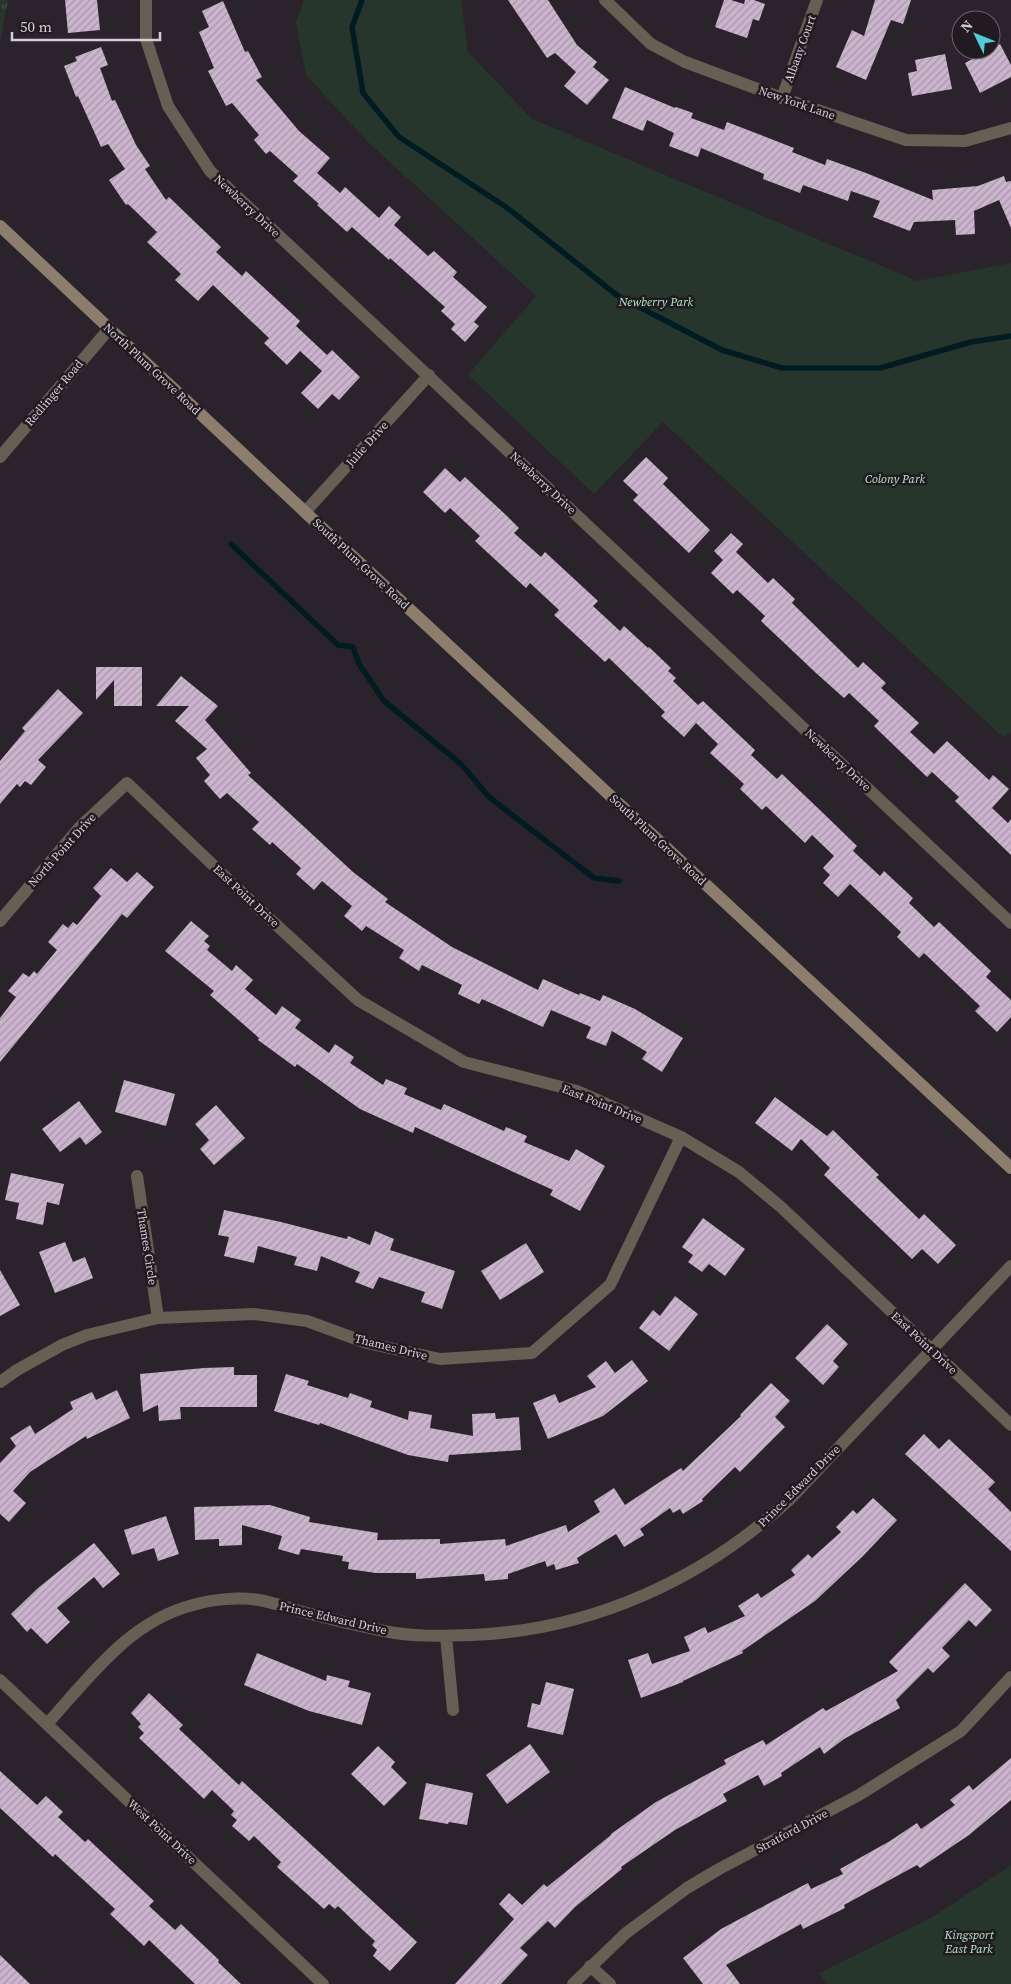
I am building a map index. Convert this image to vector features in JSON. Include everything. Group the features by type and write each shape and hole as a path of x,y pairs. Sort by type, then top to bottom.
{"street":[{"name":"Newberry Drive","path":"146,0 146,39 168,106 210,172 429,375 1011,923"},
{"name":"New York Lane","path":"605,0 651,44 685,62 782,98 906,140 965,140 1011,128"},
{"name":"Albany Court","path":"782,98 817,0"},
{"name":"North Plum Grove Road","path":"0,226 305,512"},
{"name":"Redlinger Road","path":"0,457 108,329"},
{"name":"Julie Drive","path":"305,512 429,375"},
{"name":"South Plum Grove Road","path":"305,512 1011,1168"},
{"name":"North Point Drive","path":"0,921 80,827 127,783"},
{"name":"East Point Drive","path":"127,783 358,1000 464,1062 576,1091 681,1137 746,1178 781,1207 1011,1425"},
{"name":"Thames Drive","path":"0,1382 55,1349 87,1335 158,1318 254,1314 307,1321 367,1343 440,1359 532,1353 610,1285 681,1137"},
{"name":"Thames Circle","path":"137,1176 158,1318"},
{"name":"Prince Edward Drive","path":"47,1724 110,1655 134,1633 161,1616 193,1605 223,1600 259,1600 323,1618 387,1632 446,1636 505,1634 565,1623 614,1608 691,1573 754,1530 783,1505 1011,1266"},
{"path":"446,1636 452,1710"},
{"name":"Stratford Drive","path":"573,1984 626,1933 687,1888 719,1869 859,1796 961,1731 1011,1677"},
{"name":"West Point Drive","path":"0,1680 323,1984"},
{"path":"590,1966 610,1984"}],"green space":[{"path":"0,0 8,0 0,42"},
{"name":"Newberry Park","path":"304,0 461,0 468,52 532,119 917,281 1011,263 1011,733 1003,737 663,422 594,494 468,375 536,296 368,142 306,75 296,22"},
{"name":"Kingsport East Park","path":"1011,1865 1011,1984 826,1984 819,1973 931,1918"}],"building":[{"path":"65,0 97,0 100,30 68,33"},
{"path":"508,0 548,0 577,45 597,62 593,67 609,80 587,105 564,86 576,72 555,53 547,58"},
{"path":"724,0 744,4 745,0 754,0 765,4 759,21 753,19 747,38 715,27"},
{"path":"875,0 911,0 903,24 891,20 866,80 836,67 852,30 864,36"},
{"path":"223,1 245,52 248,51 262,77 256,80 299,131 330,158 317,173 340,193 345,187 379,218 389,206 401,217 394,225 428,256 434,251 457,272 453,277 487,307 474,322 479,326 465,342 451,329 455,324 441,311 445,307 352,227 347,232 317,205 319,204 293,181 298,176 270,151 266,154 254,140 259,135 232,103 226,106 208,71 214,68 199,32 209,27 202,11"},
{"path":"1001,46 1011,65 1011,77 980,93 965,63 971,60 1001,60"},
{"path":"101,47 108,65 100,68 112,101 115,100 136,145 150,166 145,169 166,200 169,197 221,247 216,252 242,276 246,271 300,321 296,326 327,355 332,350 360,377 339,400 332,394 318,409 301,393 322,371 300,351 287,365 264,343 269,338 213,285 198,301 175,280 181,274 147,242 157,232 128,204 126,205 109,180 125,169 108,144 101,147 78,96 76,97 64,66 77,61 75,57"},
{"path":"945,54 952,89 912,96 908,73 917,71 915,60"},
{"path":"625,87 675,108 693,113 691,118 724,130 727,122 794,148 792,152 825,165 827,159 933,200 932,190 978,186 1004,176 1006,182 1011,181 1011,228 999,200 974,211 975,234 956,235 955,220 914,222 910,231 873,217 880,201 851,191 848,201 803,185 800,193 763,179 764,174 701,148 698,157 669,146 674,133 647,120 643,131 612,118"},
{"path":"646,457 668,478 663,484 710,530 689,553 633,500 638,495 623,481"},
{"path":"445,468 460,482 465,477 519,528 514,533 541,557 545,552 598,601 593,606 620,631 624,626 649,647 671,668 668,671 676,678 673,681 698,705 703,701 755,750 751,755 777,779 782,774 857,846 853,851 880,876 884,871 913,898 909,903 934,927 939,922 991,971 986,977 1011,1000 1011,1017 997,1032 975,1011 980,1006 924,953 919,958 897,937 901,932 850,884 838,897 823,883 830,875 823,868 834,856 812,835 805,843 766,806 762,810 740,789 744,784 710,753 718,744 696,723 684,737 661,716 665,712 609,658 605,662 554,615 559,610 530,583 526,588 475,541 480,536 450,508 445,513 423,492"},
{"path":"731,533 743,544 736,552 768,583 773,578 795,599 792,603 858,668 863,662 886,683 881,688 919,723 910,732 934,754 947,741 989,780 993,775 1009,789 992,808 1008,823 1011,819 1011,855 955,801 959,797 932,772 927,777 874,726 879,721 849,693 844,698 761,621 765,616 737,590 733,594 711,573 723,560 714,551"},
{"path":"96,667 142,667 142,706 114,706 114,680 96,700"},
{"path":"181,676 218,706 205,720 251,773 248,775 353,872 388,899 385,902 452,947 538,990 543,979 579,995 580,993 600,1001 603,995 635,1009 683,1038 662,1072 642,1059 647,1052 612,1031 606,1046 586,1038 591,1027 551,1010 543,1027 482,999 479,1004 458,994 462,985 422,965 419,971 399,958 404,950 366,926 362,931 344,916 352,906 322,881 314,890 296,874 301,868 272,842 270,845 252,829 259,822 227,793 220,799 204,781 210,775 196,758 207,749 175,721 189,706 156,706"},
{"path":"58,689 83,713 38,760 46,767 31,785 25,781 20,787 17,784 0,804 0,761 25,731 22,728"},
{"path":"111,868 127,882 137,872 154,887 127,918 122,914 0,1062 0,1018 16,997 8,991 23,973 29,977 34,971 37,974 57,950 48,942 63,924 68,928 73,922 77,925 101,896 93,888"},
{"path":"191,921 209,936 204,941 210,946 207,950 232,971 236,965 253,980 245,989 276,1015 282,1006 301,1020 295,1028 329,1053 335,1044 354,1057 350,1063 383,1085 386,1079 407,1088 404,1094 441,1110 444,1104 504,1131 506,1127 527,1136 524,1142 569,1161 576,1149 605,1166 580,1211 550,1195 553,1190 415,1127 413,1133 360,1109 297,1064 295,1067 258,1040 259,1038 210,995 214,991 165,951"},
{"path":"124,1080 175,1094 166,1126 115,1112"},
{"path":"775,1097 827,1136 833,1130 879,1175 876,1177 919,1219 924,1214 956,1245 938,1264 922,1249 912,1259 824,1175 830,1168 801,1139 792,1151 755,1123"},
{"path":"79,1101 102,1132 86,1145 80,1137 60,1152 42,1129"},
{"path":"216,1105 245,1138 214,1165 200,1149 209,1140 195,1124"},
{"path":"11,1173 64,1184 59,1205 47,1202 43,1225 16,1219 19,1203 5,1200"},
{"path":"224,1210 347,1239 348,1236 370,1245 375,1231 394,1239 390,1250 455,1271 442,1309 421,1302 425,1292 379,1277 373,1289 355,1282 360,1272 321,1256 317,1271 294,1265 297,1257 258,1246 254,1263 224,1256 229,1237 218,1235"},
{"path":"703,1218 745,1249 725,1276 709,1264 702,1272 688,1262 693,1255 682,1247"},
{"path":"65,1242 73,1262 85,1257 93,1278 55,1293 39,1252"},
{"path":"526,1243 544,1272 500,1300 481,1271"},
{"path":"0,1270 20,1305 0,1316"},
{"path":"675,1296 698,1314 669,1351 639,1328 653,1310 660,1316"},
{"path":"827,1324 848,1344 833,1361 839,1367 823,1385 795,1358"},
{"path":"632,1360 648,1381 603,1416 548,1439 533,1403 555,1394 559,1403 596,1387 587,1376 606,1361 615,1373"},
{"path":"234,1367 234,1375 257,1375 257,1407 180,1407 181,1419 159,1421 158,1405 143,1412 140,1374"},
{"path":"286,1374 309,1381 307,1385 348,1398 350,1393 372,1401 370,1407 408,1420 409,1411 432,1415 430,1428 473,1436 472,1414 495,1413 496,1419 519,1417 521,1450 449,1455 448,1462 408,1455 320,1423 319,1425 274,1411"},
{"path":"771,1383 790,1401 775,1417 785,1427 740,1472 735,1467 702,1499 703,1501 683,1514 680,1509 673,1513 670,1508 640,1529 644,1535 624,1547 616,1534 577,1558 579,1563 556,1570 554,1564 547,1567 545,1561 508,1574 508,1579 485,1581 484,1574 416,1579 416,1573 376,1573 348,1569 349,1562 342,1561 343,1556 301,1549 299,1555 278,1549 282,1536 242,1525 242,1545 219,1546 219,1539 195,1540 194,1507 270,1505 310,1517 309,1522 378,1533 377,1540 440,1539 440,1544 505,1539 506,1546 566,1525 568,1532 600,1512 594,1501 614,1488 625,1505 681,1468 683,1471 741,1416"},
{"path":"117,1390 130,1418 87,1439 86,1436 30,1472 13,1491 26,1503 9,1522 0,1514 0,1463 16,1446 10,1438 30,1425 35,1434 73,1409 70,1402 92,1392 96,1400"},
{"path":"924,1434 939,1449 949,1439 995,1482 988,1489 1011,1512 1011,1551 905,1454"},
{"path":"873,1498 897,1520 863,1556 815,1601 742,1651 743,1653 683,1682 641,1698 628,1660 648,1653 652,1664 690,1651 684,1637 705,1627 708,1633 745,1616 738,1606 758,1593 761,1598 795,1575 791,1570 808,1554 812,1558 841,1532 836,1527 853,1510 857,1514"},
{"path":"166,1516 179,1554 158,1561 154,1548 132,1555 124,1530"},
{"path":"94,1543 120,1574 103,1588 94,1577 57,1608 70,1622 47,1644 31,1628 27,1632 11,1614 38,1588"},
{"path":"965,1583 992,1610 976,1627 969,1620 942,1648 950,1656 933,1673 928,1668 896,1700 900,1708 844,1739 824,1754 820,1747 781,1773 782,1776 764,1786 758,1775 723,1794 727,1801 675,1830 621,1867 622,1869 575,1907 555,1928 548,1921 520,1948 528,1955 501,1984 455,1984 514,1919 499,1904 509,1893 522,1905 544,1884 547,1887 611,1834 656,1802 726,1764 724,1760 763,1740 766,1745 823,1708 826,1711 898,1671 889,1662"},
{"path":"257,1653 326,1681 327,1675 350,1681 348,1687 371,1693 362,1725 309,1711 244,1685"},
{"path":"546,1682 574,1689 563,1735 527,1727 532,1703 540,1705"},
{"path":"149,1693 183,1725 179,1729 239,1785 242,1781 417,1942 390,1971 373,1956 377,1950 372,1945 375,1941 338,1906 335,1909 329,1904 324,1909 277,1867 281,1862 254,1836 249,1841 232,1826 237,1820 231,1815 234,1811 212,1790 204,1799 139,1738 144,1733 138,1727 141,1724 131,1713"},
{"path":"530,1744 550,1772 507,1804 486,1775"},
{"path":"378,1746 395,1762 391,1767 407,1783 384,1806 351,1774"},
{"path":"1011,1758 1011,1800 969,1835 920,1868 917,1865 844,1905 845,1908 803,1929 801,1924 726,1965 740,1984 703,1984 683,1958 721,1929 808,1883 811,1889 843,1874 840,1869 890,1841 917,1823 921,1829 955,1805 950,1800 969,1785 973,1790"},
{"path":"0,1771 37,1805 46,1796 63,1812 58,1817 85,1842 88,1839 154,1901 149,1906 175,1930 181,1924 241,1984 195,1984 149,1940 144,1946 110,1914 115,1909 55,1854 53,1857 0,1808"},
{"path":"426,1783 473,1793 467,1825 419,1819"},
{"path":"0,1955 30,1984 0,1984"}],"waterway":[{"path":"362,0 352,27 363,93 399,137 506,207 618,296 722,350 782,368 880,368 971,342 1011,336"},
{"path":"231,544 338,645 353,647 359,664 384,701 461,764 489,797 594,878 619,881"}],"park label":[{"name":"Colony Park","path":"895,479"}]}
